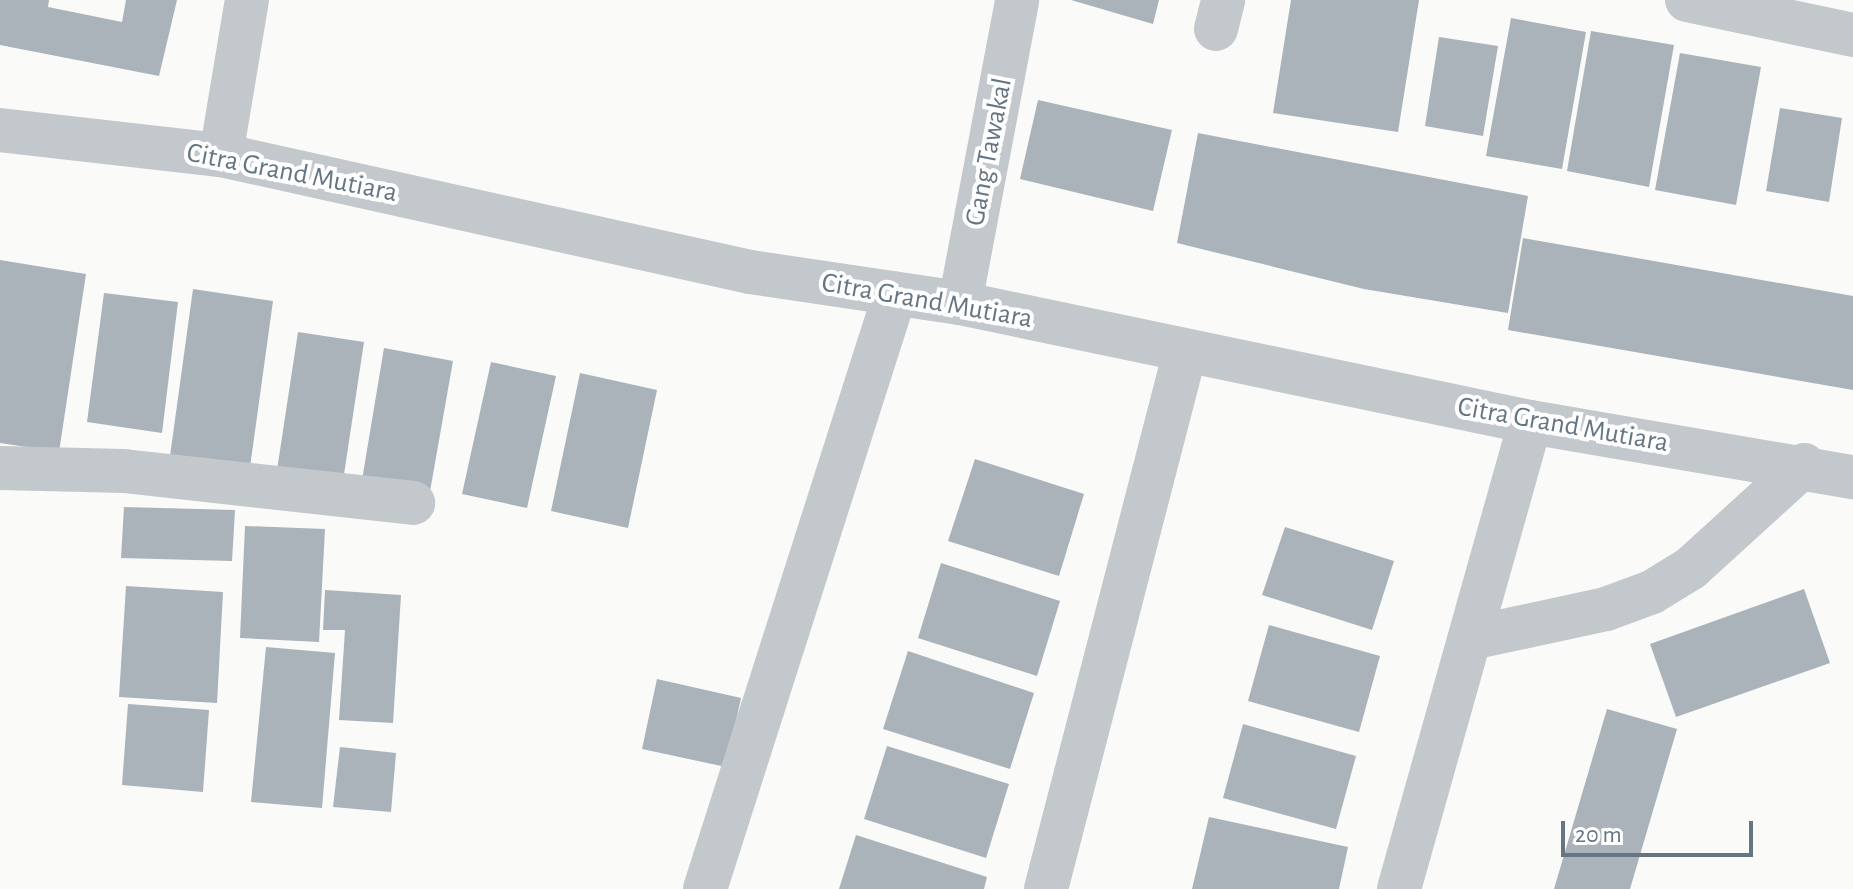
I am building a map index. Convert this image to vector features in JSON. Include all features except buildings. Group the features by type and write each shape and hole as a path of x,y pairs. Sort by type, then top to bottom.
{"street":[{"path":"221,155 247,0"},
{"name":"Gang Tawakal","path":"960,303 1017,0"},
{"path":"1687,0 1853,35"},
{"name":"Citra Grand Mutiara","path":"0,130 221,155 750,272 960,303 1530,422 1804,465 1853,477"},
{"path":"705,889 895,294"},
{"path":"1046,889 1185,352"},
{"path":"1399,889 1530,422"},
{"path":"1471,638 1606,609 1652,592 1691,568 1804,465"},
{"path":"0,468 124,471 413,503"}]}
